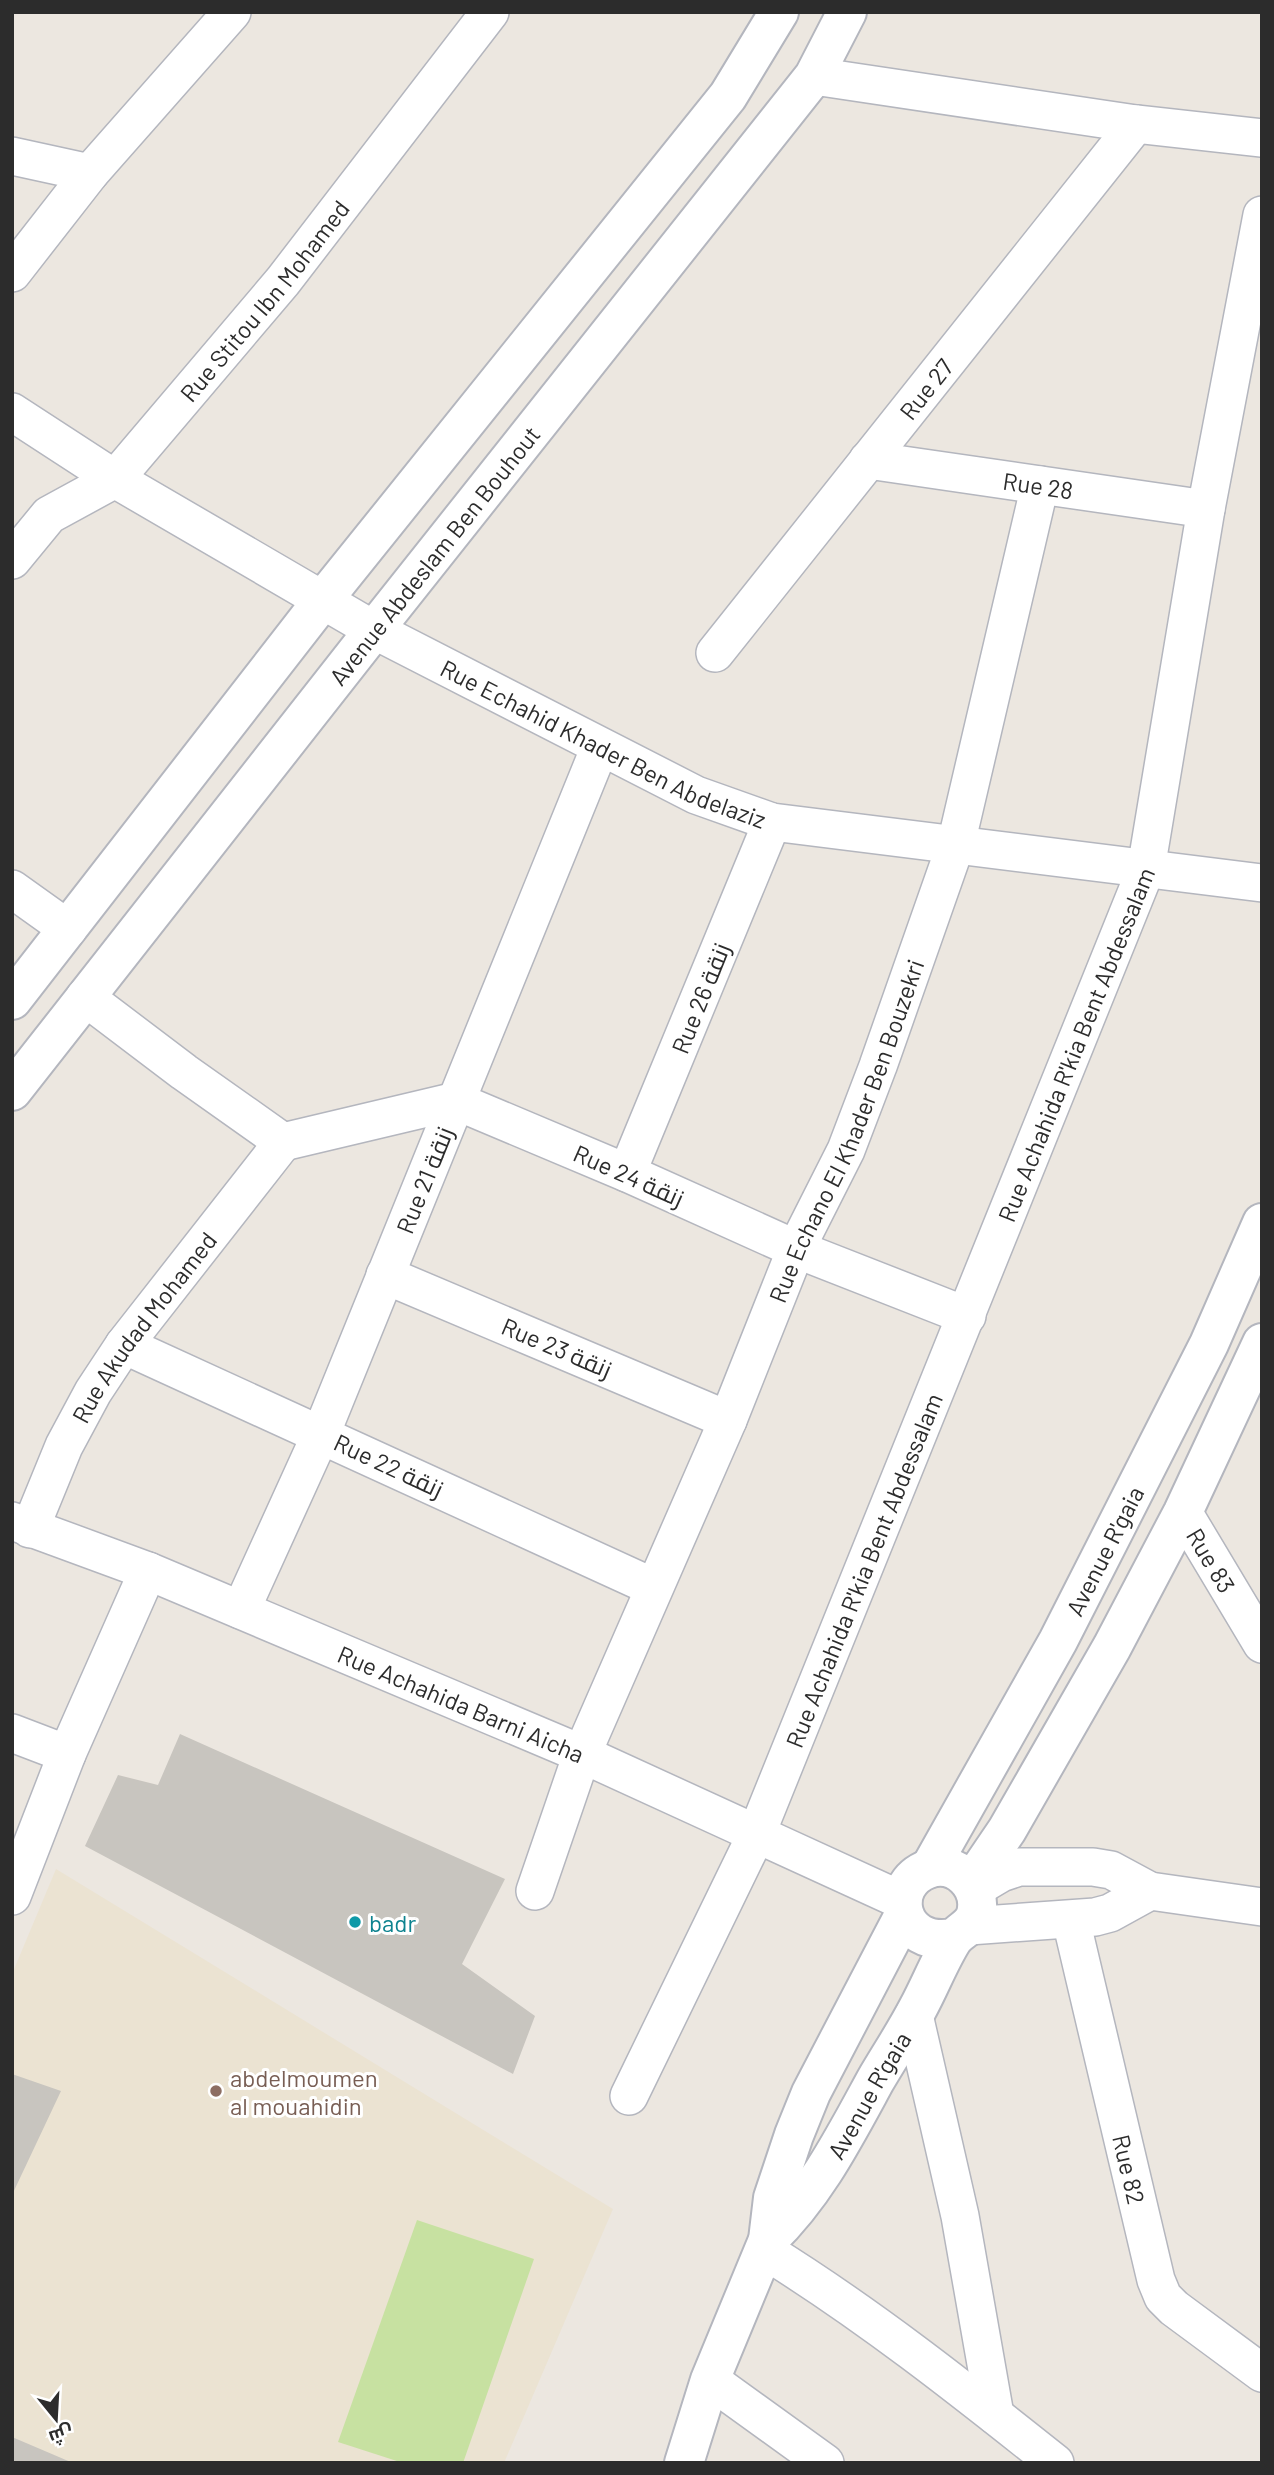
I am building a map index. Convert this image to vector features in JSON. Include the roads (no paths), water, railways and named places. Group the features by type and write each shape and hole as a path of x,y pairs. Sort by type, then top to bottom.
{"main road":[{"path":"12,1000 322,601 728,96 779,12"},
{"name":"Avenue Abdeslam Ben Bouhout","path":"12,1091 814,76 847,12"},
{"name":"Avenue R'gaia","path":"930,1868 1058,1641 1209,1344 1262,1223"},
{"path":"972,1886 1067,1727 1183,1512 1262,1343"},
{"path":"945,1867 960,1872 972,1886 977,1902 975,1915 961,1932 938,1941 924,1937 911,1928 904,1908 907,1887 916,1875 930,1868 945,1867"},
{"name":"Avenue R'gaia","path":"684,2463 710,2380 766,2245 780,2171 798,2124 904,1908"},
{"name":"Avenue R'gaia","path":"766,2245 788,2221 826,2170 961,1932"}],"street":[{"path":"12,272 90,173 232,12"},
{"name":"Rue Stitou Ibn Mohamed","path":"12,560 49,515 115,480 283,281 490,12"},
{"path":"814,76 1136,124 1262,138"},
{"name":"Rue 27","path":"715,653 1136,124"},
{"path":"12,156 90,173"},
{"name":"Rue Achahida R'kia Bent Abdessalam","path":"629,2096 756,1835 1146,869 1206,509 1262,215"},
{"name":"Rue Echahid Khader Ben Abdelaziz","path":"12,412 115,480 322,601 696,795 772,822 1262,883"},
{"name":"Rue 28","path":"868,460 1206,509"},
{"name":"Rue Echano El Khader Ben Bouzekri","path":"535,1891 582,1754 728,1420 796,1249 846,1150 878,1066 956,844 1040,485"},
{"name":"Rue 21 زنقة","path":"241,1610 321,1434 600,747"},
{"name":"Rue 26 زنقة","path":"627,1173 772,822"},
{"path":"12,889 68,929"},
{"path":"85,997 283,1142 456,1101"},
{"name":"Rue 24 زنقة","path":"456,1101 627,1173 796,1249 967,1316"},
{"name":"Rue Akudad Mohamed","path":"21,1525 93,1392 124,1345 283,1142"},
{"name":"Rue 23 زنقة","path":"385,1275 728,1420"},
{"name":"Rue 22 زنقة","path":"124,1345 653,1587"},
{"name":"Rue 83","path":"1183,1512 1262,1644"},
{"name":"Rue Achahida Barni Aicha","path":"21,1525 148,1572 582,1754 904,1908"},
{"path":"12,1896 67,1754 148,1572"},
{"path":"12,1733 67,1754"},
{"path":"972,1886 1019,1867 1069,1866 1111,1870 1150,1891 1262,1907"},
{"path":"961,1932 1110,1913 1150,1891"},
{"name":"Rue 82","path":"1071,1920 1156,2280 1163,2297 1262,2373"},
{"path":"914,2015 960,2216 995,2415"},
{"path":"766,2245 995,2415 1055,2463"},
{"path":"710,2380 825,2463"}],"place":[{"name":"badr","path":"355,1922"},
{"name":"abdelmoumen al mouahidin","path":"216,2091"}]}
